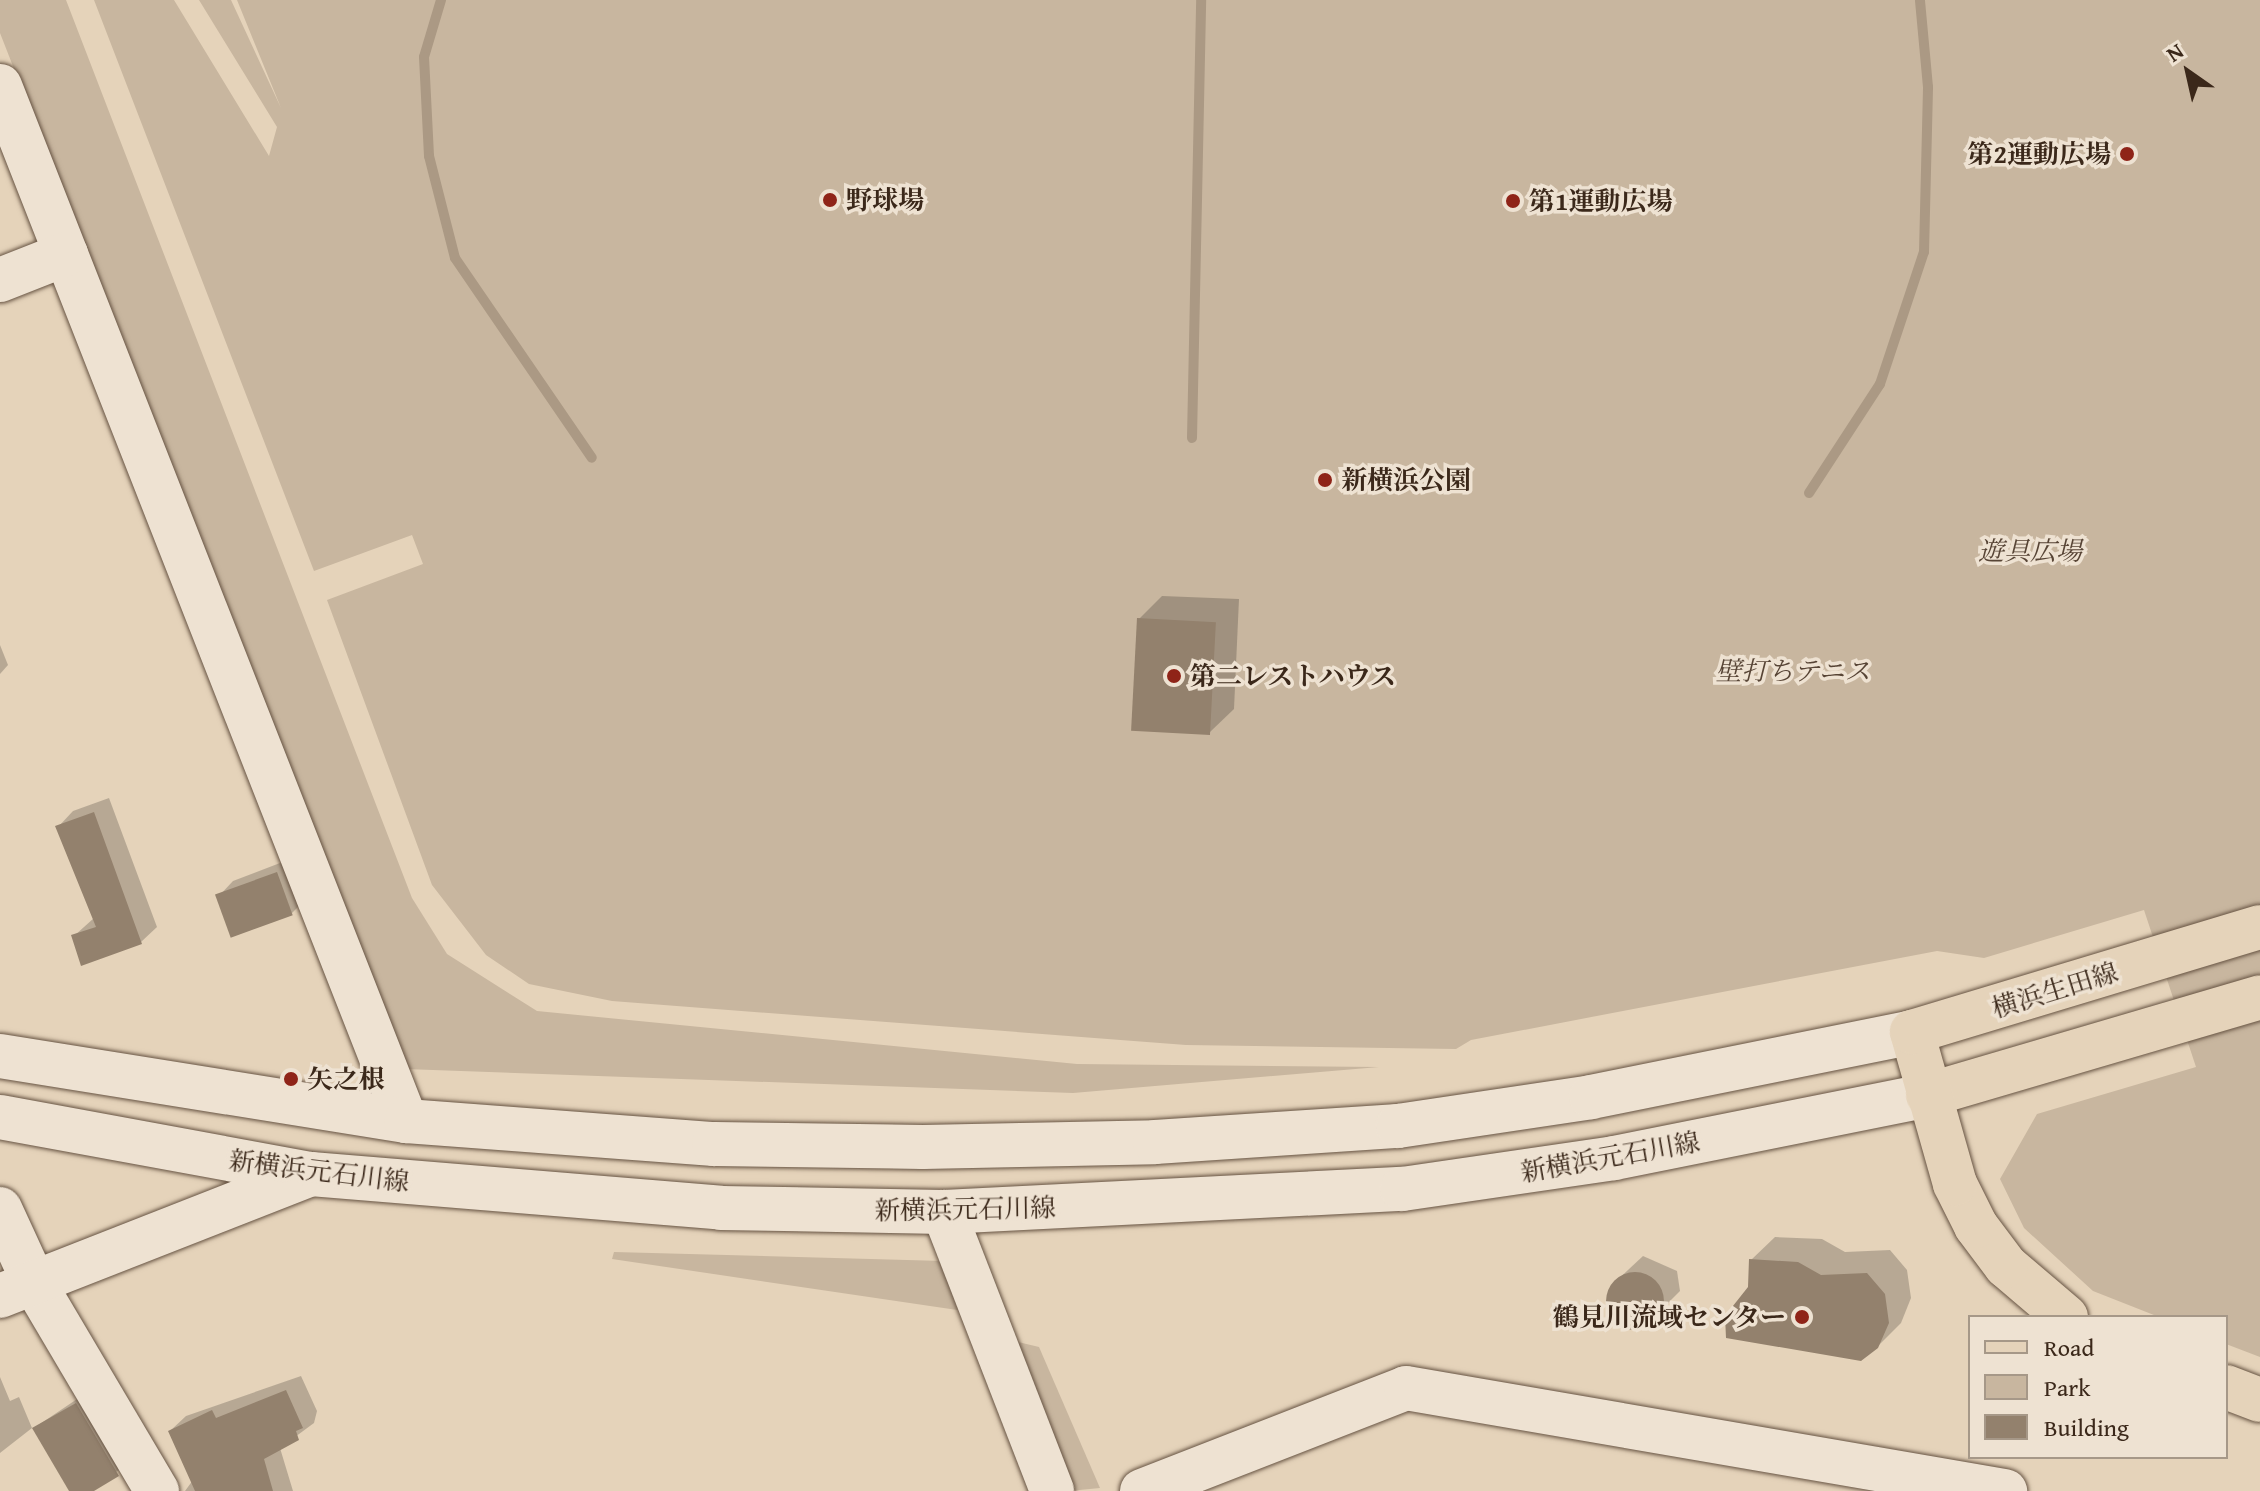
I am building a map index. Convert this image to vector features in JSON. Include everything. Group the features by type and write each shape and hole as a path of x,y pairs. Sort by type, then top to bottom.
{"main road":[{"name":"横浜生田線","path":"1912,1032 2260,927"},
{"path":"1928,1095 2260,997"},
{"path":"1912,1032 1928,1095 1976,1226 2006,1266 2064,1315"},
{"path":"2228,1388 2260,1400"}],"street":[{"path":"0,86 406,1121"},
{"path":"0,280 66,254"},
{"path":"0,1056 406,1121 714,1144 1155,1142 1398,1126 1591,1097 1912,1032"},
{"name":"新横浜元石川線","path":"0,1117 311,1174 721,1208 944,1212 1402,1189 1614,1158 1928,1095"},
{"path":"17,1289 311,1174"},
{"path":"0,1209 17,1289 157,1491"},
{"path":"944,1212 1052,1491"},
{"path":"1142,1491 1406,1388 2005,1491"}],"green space":[{"path":"0,0 66,0 412,898 447,954 537,1011 1077,1064 1379,1067 1073,1093 405,1069 0,33"},
{"name":"新横浜公園","path":"94,0 174,0 269,156 277,127 199,0 231,0 281,108 237,0 2260,0 2260,1357 2228,1345 2228,1315 2154,1315 2093,1291 2024,1228 2000,1179 2037,1114 2196,1067 2144,910 1984,958 1937,951 1471,1040 1456,1049 1186,1045 612,1001 529,984 486,955 432,885 327,600 423,564 412,535 314,571"},
{"path":"614,1252 943,1261 964,1311 612,1259"},
{"path":"1014,1341 1039,1347 1100,1488 1069,1491"}],"building":[{"name":"第二レストハウス","path":"1137,618 1216,622 1210,735 1131,731"},
{"path":"94,812 142,944 81,966 71,935 96,927 55,826"},
{"path":"277,872 293,915 231,938 215,895"},
{"path":"1749,1259 1798,1262 1821,1275 1867,1273 1885,1294 1889,1323 1878,1348 1861,1361 1726,1338 1725,1316 1748,1287"},
{"path":"1635,1272 1656,1280 1664,1301 1656,1322 1635,1330 1614,1322 1606,1301 1614,1280"},
{"path":"286,1390 303,1428 296,1431 299,1440 264,1459 273,1491 195,1491 168,1431 212,1410 216,1418"},
{"path":"76,1403 119,1476 94,1491 69,1491 32,1428"}],"waterway":[{"path":"441,0 424,57 429,156 455,258 592,458"},
{"path":"1192,438 1201,0"},
{"path":"1809,493 1880,384 1924,252 1928,87 1920,0"}],"place":[{"name":"第2運動広場","path":"2127,154"},
{"name":"野球場","path":"830,200"},
{"name":"第1運動広場","path":"1513,201"},
{"name":"新横浜公園","path":"1325,480"},
{"name":"第二レストハウス","path":"1174,676"},
{"name":"矢之根","path":"291,1079"},
{"name":"鶴見川流域センター","path":"1802,1317"}],"park label":[{"name":"遊具広場","path":"2030,551"},
{"name":"壁打ちテニス","path":"1793,671"}]}
